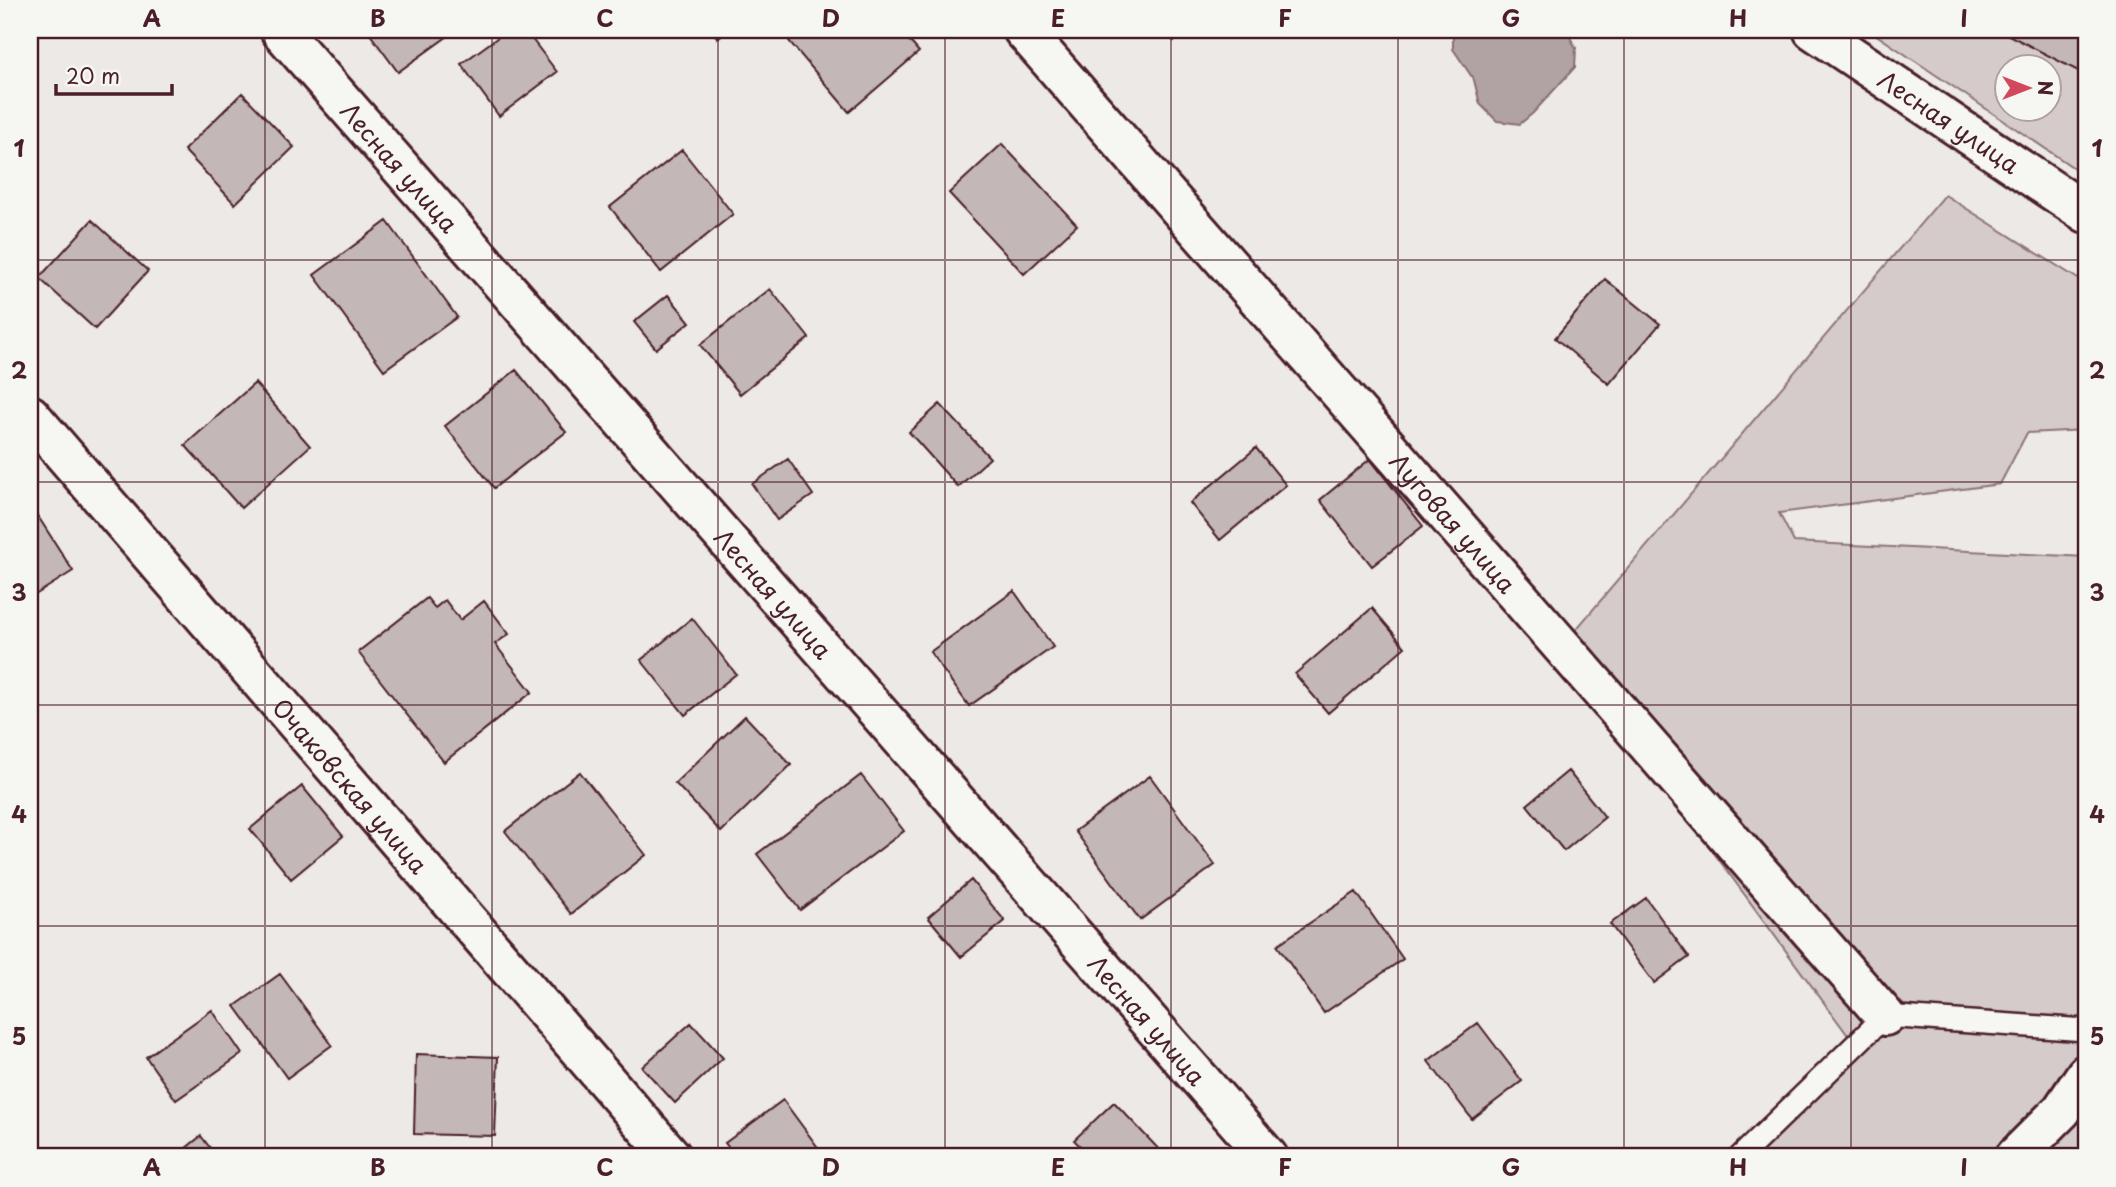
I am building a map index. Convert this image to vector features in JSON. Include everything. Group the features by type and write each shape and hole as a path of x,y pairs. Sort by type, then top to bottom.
{"street":[{"name":"Лесная улица","path":"279,30 1268,1157"},
{"name":"Луговая улица","path":"1023,30 1885,1016"},
{"name":"Лесная улица","path":"1813,30 2086,213"},
{"name":"Очаковская улица","path":"30,415 671,1157"},
{"path":"2015,1157 2062,1110 2086,1073"}],"lane":[{"path":"1740,1157 1885,1016 2086,1030"}],"shaded area":[{"path":"1453,30 1566,30 1576,48 1575,67 1520,124 1497,121 1480,104 1474,80 1453,49"},
{"path":"1869,30 2086,30 2086,176 2006,122 2064,122 2064,52 1994,52 1994,114"},
{"path":"1945,195 2086,284 2086,430 2027,433 2000,484 1779,513 1794,542 2086,557 2086,1157 1754,1157 1855,1045 1562,646"}],"building":[{"path":"367,30 443,30 448,36 398,72"},
{"path":"508,30 525,30 557,72 499,116 461,64"},
{"path":"711,30 727,30 718,38"},
{"path":"803,30 900,30 919,52 849,112 789,41"},
{"path":"1155,30 1181,30 1174,41"},
{"path":"1999,30 2086,30 2086,75 2064,64 2064,52 2042,52"},
{"path":"242,93 294,147 235,204 184,150"},
{"path":"1002,144 1077,225 1024,274 949,193"},
{"path":"682,150 733,214 661,272 610,207"},
{"path":"92,220 148,271 95,329 39,278"},
{"path":"387,221 457,317 384,370 314,275"},
{"path":"1605,279 1660,324 1609,384 1555,338"},
{"path":"770,289 809,338 740,394 700,345"},
{"path":"668,295 690,322 656,349 634,322"},
{"path":"516,370 566,432 494,488 445,426"},
{"path":"255,383 310,446 241,508 185,445"},
{"path":"940,404 990,458 958,487 909,432"},
{"path":"1256,448 1286,485 1220,540 1190,503"},
{"path":"788,459 813,495 777,520 752,484"},
{"path":"1370,459 1423,526 1372,566 1320,500"},
{"path":"30,504 73,571 32,597 30,594"},
{"path":"1014,591 1053,647 969,706 930,652"},
{"path":"427,598 435,608 445,600 460,620 484,601 509,634 495,644 532,692 444,762 358,652"},
{"path":"1372,608 1405,647 1328,713 1295,674"},
{"path":"692,618 736,674 685,715 641,660"},
{"path":"745,716 791,765 721,832 675,783"},
{"path":"1568,771 1605,817 1564,851 1527,805"},
{"path":"580,772 646,855 571,914 505,831"},
{"path":"861,775 904,831 800,910 757,854"},
{"path":"1150,776 1215,865 1140,920 1075,831"},
{"path":"302,786 343,836 291,879 250,829"},
{"path":"971,880 1005,921 961,957 928,917"},
{"path":"1356,892 1403,959 1324,1013 1277,945"},
{"path":"1646,898 1689,957 1654,983 1610,924"},
{"path":"280,974 332,1045 287,1078 235,1006"},
{"path":"212,1010 242,1054 176,1100 146,1057"},
{"path":"691,1023 723,1058 675,1103 642,1067"},
{"path":"1478,1023 1522,1081 1472,1119 1428,1061"},
{"path":"416,1054 498,1057 495,1136 414,1134"},
{"path":"783,1100 825,1157 736,1157 725,1143"},
{"path":"1114,1102 1166,1157 1091,1157 1074,1140"},
{"path":"201,1136 217,1157 175,1157"}]}
